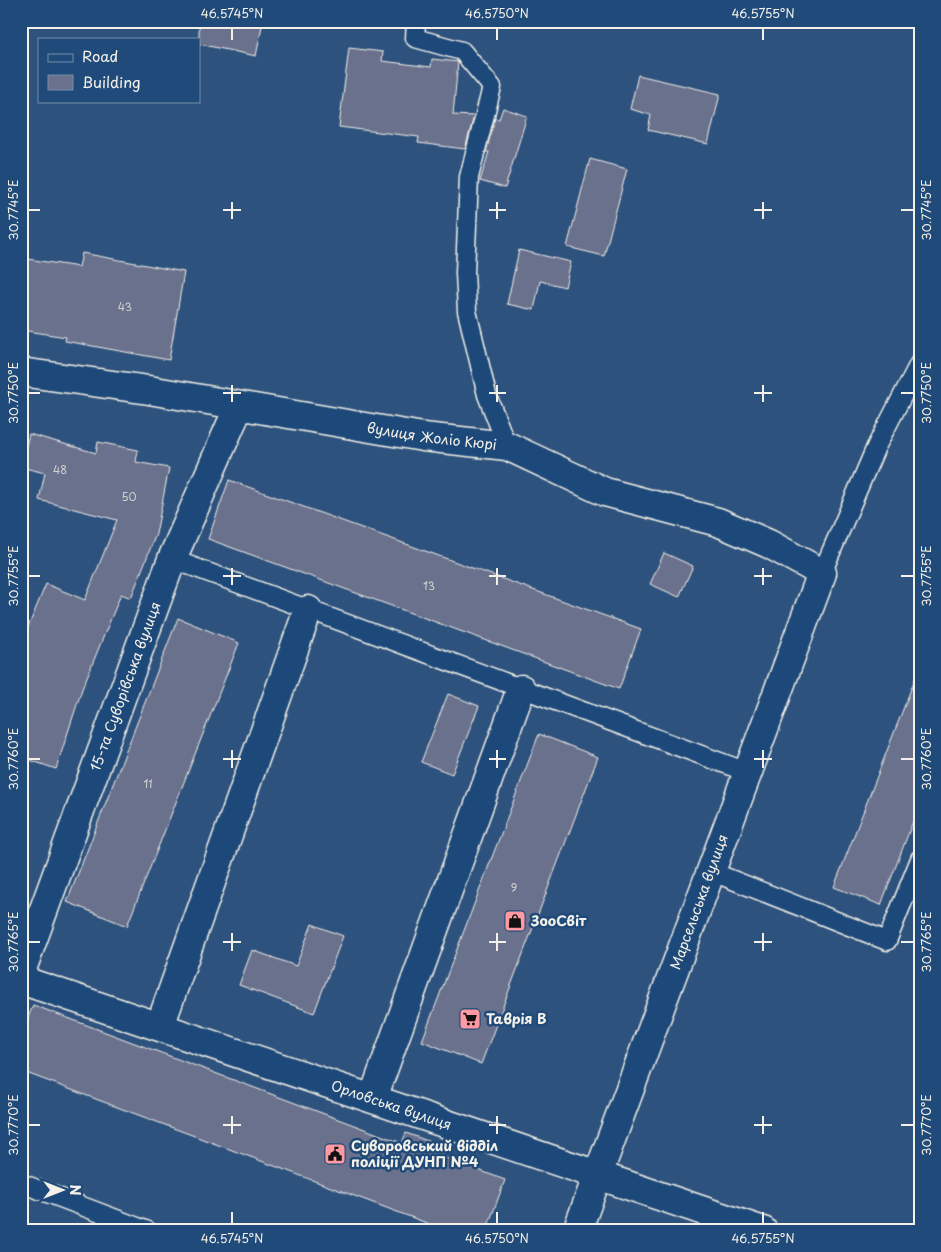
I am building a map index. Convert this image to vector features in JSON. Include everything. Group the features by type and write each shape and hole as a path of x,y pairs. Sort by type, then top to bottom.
{"street":[{"name":"вулиця Жоліо Кюрі","path":"21,372 149,390 423,436 507,446 605,492 718,522 769,544 822,573"},
{"name":"15-та Суворівська вулиця","path":"21,972 172,560 239,406"},
{"name":"Марсельська вулиця","path":"577,1231 822,573"},
{"path":"160,1026 308,610"},
{"path":"373,1098 521,689"},
{"name":"Орловська вулиця","path":"21,980 763,1231"}],"lane":[{"path":"416,21 415,38 462,51 492,88 469,177 465,273 467,311 487,395 507,446"},
{"path":"822,573 876,447 920,362"},
{"path":"172,560 747,772"},
{"path":"710,871 888,941 920,859"},
{"path":"21,1183 148,1231"}],"building":[{"path":"199,21 263,21 256,56 200,44"},
{"path":"349,48 383,52 382,61 431,67 432,59 458,62 453,115 474,116 465,149 418,143 419,137 339,127"},
{"path":"638,75 720,94 708,144 648,130 651,115 630,109"},
{"path":"503,108 527,116 505,188 480,181 489,152 486,152 495,118 499,119"},
{"path":"590,159 627,169 604,256 567,247"},
{"path":"519,250 571,262 565,287 540,281 534,310 507,304"},
{"path":"82,253 184,272 169,360 65,341 66,337 21,330 21,258 79,267"},
{"path":"29,434 96,453 98,442 138,450 136,462 169,468 156,534 131,598 121,594 82,689 56,769 21,757 21,644 46,584 85,600 117,520 39,500 45,473 21,467"},
{"path":"229,480 641,629 619,689 208,539"},
{"path":"664,553 693,566 679,597 650,584"},
{"path":"178,618 239,643 127,926 67,902"},
{"path":"918,671 920,672 920,803 881,905 834,887"},
{"path":"448,694 479,706 452,774 421,762"},
{"path":"539,734 598,757 481,1064 422,1041"},
{"path":"312,924 343,936 314,1013 239,985 252,950 296,966"},
{"path":"33,1005 402,1143 406,1133 444,1147 441,1156 505,1180 486,1231 448,1231 21,1071 21,1036"}],"place":[{"name":"ЗооСвіт","path":"515,921"},
{"name":"Таврія В","path":"470,1019"},
{"name":"Суворовський відділ поліції ДУНП №4","path":"335,1154"}]}
